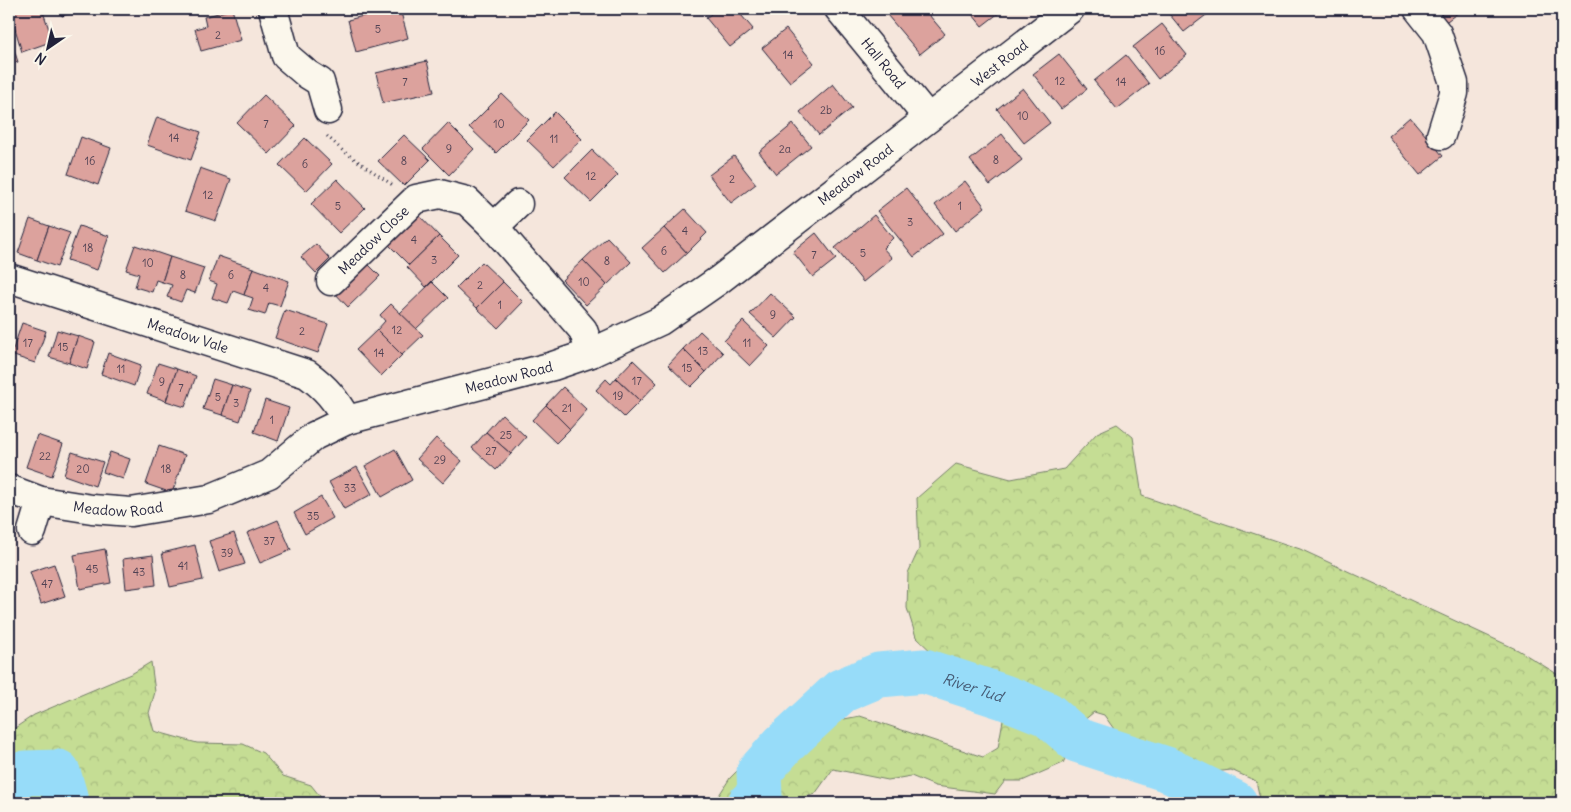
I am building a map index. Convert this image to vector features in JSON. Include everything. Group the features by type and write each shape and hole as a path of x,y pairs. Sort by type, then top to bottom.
{"street":[{"path":"272,9 286,56 320,82 325,121"},
{"name":"Hall Road","path":"839,9 928,118"},
{"name":"West Road","path":"928,118 1070,9"},
{"path":"1418,9 1437,33 1454,83 1454,93 1441,136"},
{"name":"Meadow Road","path":"9,489 41,501 92,509 131,512 209,499 269,474 314,436 347,420 553,366 591,353 660,321 719,280 928,118"},
{"name":"Meadow Close","path":"331,281 416,198 440,194 467,201 494,227 583,330 591,353"},
{"path":"494,227 518,204"},
{"name":"Meadow Vale","path":"9,278 306,374 325,387 347,420"},
{"path":"32,531 41,501"}],"path":[{"path":"325,121 343,151 391,184 416,198"}],"green space":[{"path":"1117,424 1133,437 1142,496 1300,549 1518,650 1562,677 1562,803 1261,803 1256,781 1231,770 1197,774 1165,757 1131,753 1104,715 1094,712 1083,721 1063,763 1022,781 1005,781 995,794 935,786 911,776 888,780 833,769 815,794 799,799 796,803 714,803 730,778 757,751 766,734 860,716 983,757 998,748 1003,720 916,637 907,608 908,573 919,549 917,498 956,464 1011,479 1064,469 1097,433"},
{"path":"151,662 155,692 149,713 154,731 197,743 243,744 263,753 283,776 311,785 323,800 334,803 25,803 15,800 9,783 9,732 34,715 133,673"}],"building":[{"path":"9,9 42,9 53,41 22,52"},
{"path":"59,9 84,9 62,16"},
{"path":"232,9 241,40 201,51 195,29 206,26 204,17"},
{"path":"390,9 400,9 408,38 356,52 348,20"},
{"path":"717,9 736,9 753,29 730,47 706,18"},
{"path":"882,9 924,9 945,34 920,54"},
{"path":"968,9 1004,9 982,26"},
{"path":"1165,9 1214,9 1184,32"},
{"path":"1432,9 1463,9 1443,24"},
{"path":"1162,24 1187,55 1158,79 1133,47"},
{"path":"786,29 814,63 790,82 762,48"},
{"path":"9,34 18,62 9,65"},
{"path":"1059,54 1087,89 1061,109 1033,74"},
{"path":"1126,55 1149,84 1117,109 1094,81"},
{"path":"427,61 434,92 383,103 376,73"},
{"path":"833,84 852,108 819,135 800,112"},
{"path":"1023,88 1050,123 1024,143 997,109"},
{"path":"502,94 529,120 496,153 469,127"},
{"path":"264,95 296,126 269,154 237,123"},
{"path":"555,112 582,139 554,166 527,140"},
{"path":"157,117 201,132 191,160 147,145"},
{"path":"1410,117 1443,156 1420,175 1388,136"},
{"path":"448,123 474,149 449,175 423,149"},
{"path":"793,124 811,146 776,174 759,152"},
{"path":"1002,134 1022,160 990,185 970,160"},
{"path":"404,135 430,160 404,186 378,161"},
{"path":"81,137 111,148 98,185 68,174"},
{"path":"305,138 332,164 306,191 279,165"},
{"path":"592,150 618,175 591,202 565,177"},
{"path":"734,156 756,184 731,203 709,175"},
{"path":"200,168 231,179 216,221 185,211"},
{"path":"337,179 365,208 339,233 311,204"},
{"path":"965,181 985,207 955,231 935,205"},
{"path":"906,188 943,234 914,257 877,211"},
{"path":"9,201 14,202 9,217"},
{"path":"685,209 707,233 687,253 664,228"},
{"path":"418,214 439,236 409,265 388,244"},
{"path":"874,215 893,238 883,248 892,258 863,282 835,248"},
{"path":"30,219 49,226 37,260 18,253"},
{"path":"49,226 70,233 57,267 37,260"},
{"path":"79,226 109,236 97,270 67,260"},
{"path":"664,228 687,253 665,273 642,248"},
{"path":"816,233 836,259 813,277 793,252"},
{"path":"439,236 458,255 426,287 407,267"},
{"path":"607,237 631,262 607,285 583,260"},
{"path":"316,244 330,259 316,273 301,257"},
{"path":"135,245 170,257 162,282 156,280 152,292 135,287 139,274 126,270"},
{"path":"218,256 253,268 244,295 233,291 228,303 212,298 217,284 209,281"},
{"path":"170,257 204,268 195,293 186,290 181,302 167,297 172,285 162,282"},
{"path":"364,260 380,276 348,307 333,291"},
{"path":"583,260 607,285 586,305 562,280"},
{"path":"482,262 503,282 477,308 456,288"},
{"path":"253,268 289,281 280,306 269,303 265,315 249,310 253,298 244,295"},
{"path":"432,282 448,298 416,329 400,313"},
{"path":"503,282 523,302 498,328 477,308"},
{"path":"770,293 796,317 776,338 750,314"},
{"path":"391,304 423,335 402,355 377,330 385,321 380,315"},
{"path":"285,310 328,324 318,353 275,338"},
{"path":"743,321 769,346 750,366 724,341"},
{"path":"22,323 46,331 35,363 11,355"},
{"path":"57,330 78,336 69,363 49,357"},
{"path":"377,330 402,355 381,376 356,350"},
{"path":"700,331 723,353 706,372 683,349"},
{"path":"78,336 95,342 87,369 69,363"},
{"path":"683,349 706,372 691,387 668,365"},
{"path":"108,353 141,365 134,386 101,374"},
{"path":"633,360 657,383 640,401 616,378"},
{"path":"158,363 177,369 166,401 147,394"},
{"path":"177,369 196,376 185,407 166,401"},
{"path":"616,378 640,401 624,417 596,390 606,379 611,384"},
{"path":"213,379 232,385 222,415 203,409"},
{"path":"232,385 250,391 240,421 222,415"},
{"path":"563,387 587,410 570,429 546,405"},
{"path":"265,400 289,408 278,441 254,432"},
{"path":"546,405 570,429 556,443 532,420"},
{"path":"502,414 526,437 511,454 486,432"},
{"path":"486,432 511,454 496,470 472,448"},
{"path":"37,435 63,444 52,476 26,467"},
{"path":"436,438 462,461 443,483 417,459"},
{"path":"159,446 185,455 172,493 146,484"},
{"path":"395,449 412,480 382,497 365,466"},
{"path":"72,452 103,462 95,486 64,475"},
{"path":"110,452 130,459 123,479 103,472"},
{"path":"357,467 372,494 344,509 329,482"},
{"path":"321,497 333,518 305,534 294,513"},
{"path":"278,520 291,550 260,563 247,533"},
{"path":"234,533 245,564 219,572 209,541"},
{"path":"195,545 203,580 170,587 162,553"},
{"path":"105,549 111,583 80,589 74,555"},
{"path":"153,555 156,585 126,589 123,559"},
{"path":"54,564 65,596 41,604 30,572"},
{"path":"9,582 12,582 12,628 9,628"}],"waterway":[{"name":"River Tud","path":"750,803 760,797 759,772 783,745 841,691 879,675 924,671 1004,697 1047,714 1077,740 1166,769 1235,803"},
{"name":"River Tud","path":"9,780 25,773 58,772 67,803"}]}
